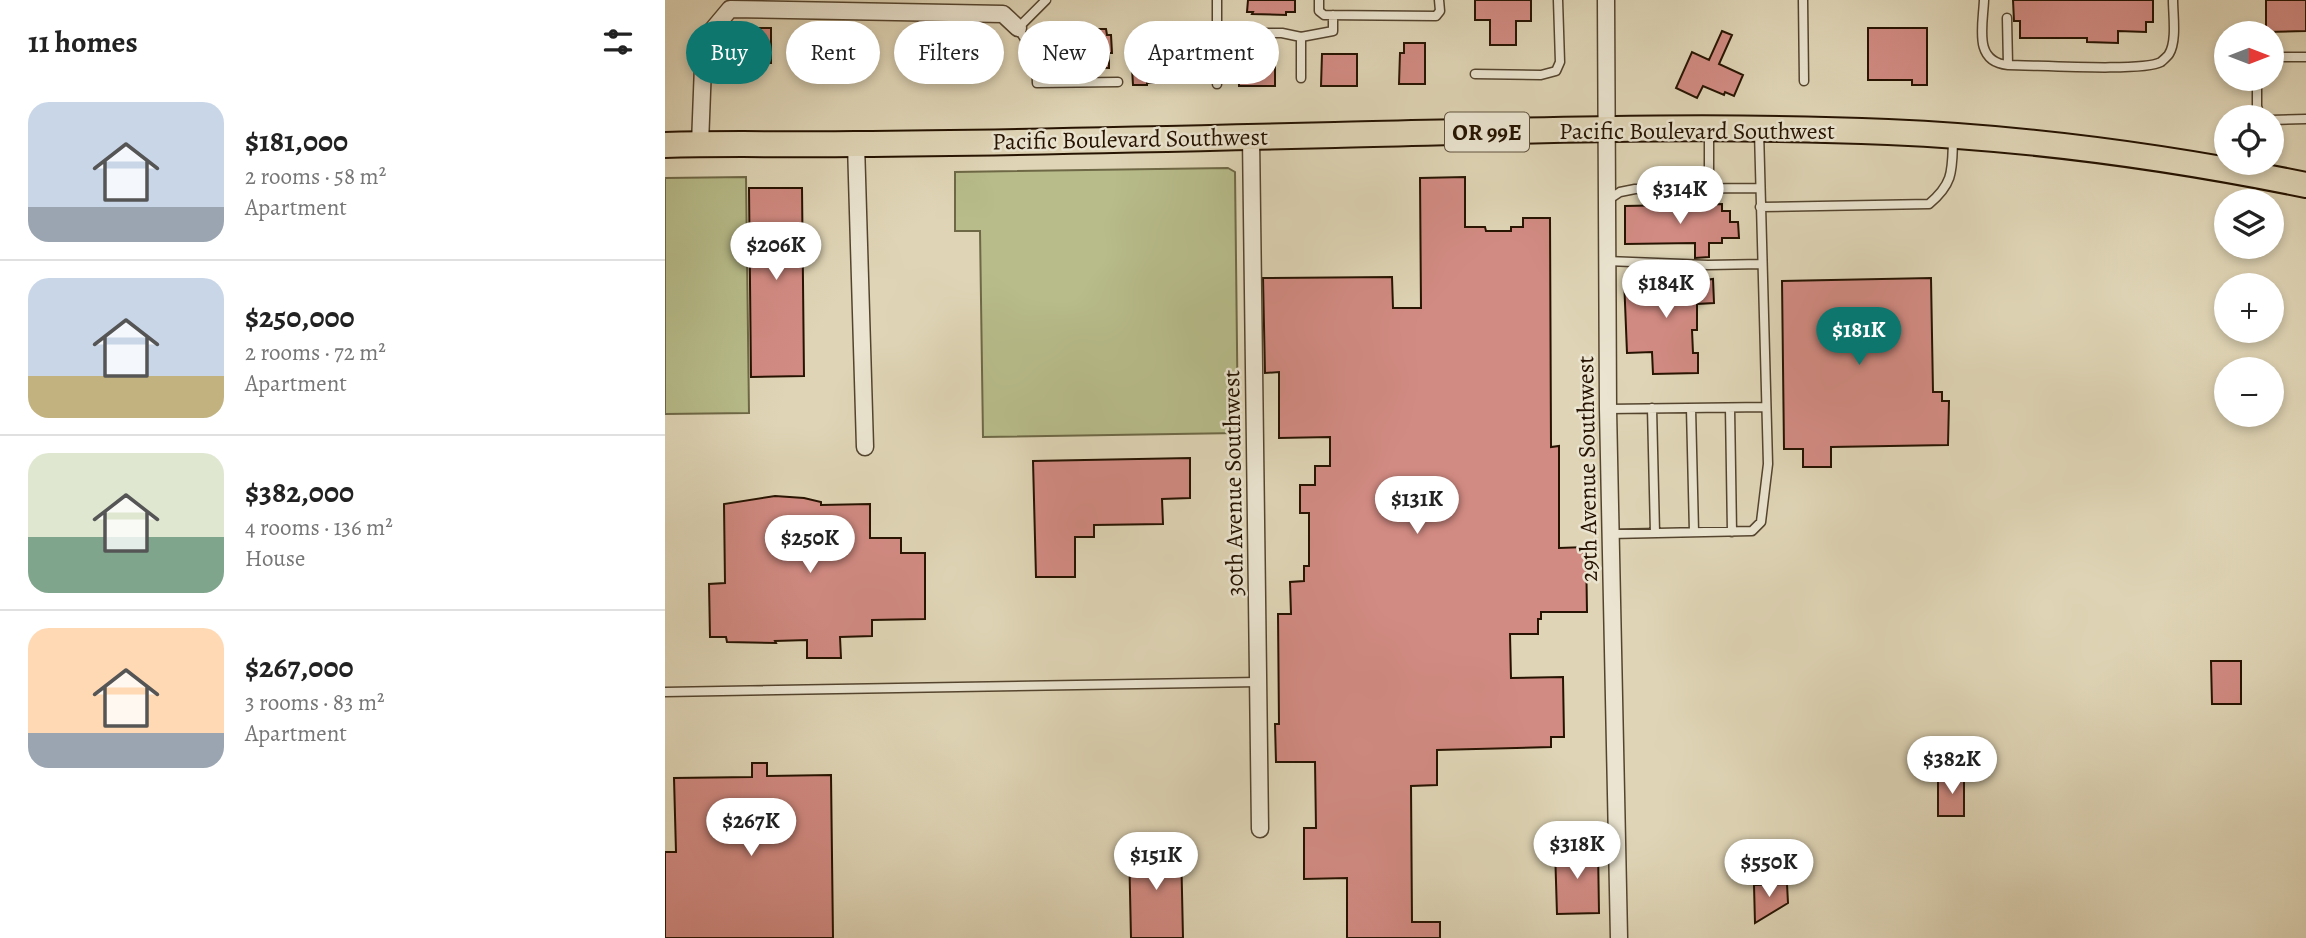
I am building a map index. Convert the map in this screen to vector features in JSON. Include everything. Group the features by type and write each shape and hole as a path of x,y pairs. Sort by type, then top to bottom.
{"main road":[{"name":"Pacific Boulevard Southwest","path":"665,145 1759,128 1891,132 2091,149 2214,164"},
{"name":"Pacific Boulevard Southwest","path":"2273,175 2306,185"}],"street":[{"name":"29th Avenue Southwest","path":"1606,0 1608,408 1619,938"},
{"path":"700,144 703,40 730,9 824,6 941,7 1003,14 1018,28"},
{"name":"30th Avenue Southwest","path":"1251,137 1260,829"},
{"path":"856,144 865,447"}],"lane":[{"path":"1025,21 1046,0"},
{"path":"1217,0 1217,21"},
{"path":"1319,0 1319,11 1324,15 1436,16 1440,11 1439,0"},
{"path":"1475,74 1541,75 1556,71 1560,62 1558,0"},
{"path":"1803,0 1804,80"},
{"path":"1983,0 1984,52 1988,59 1998,64 2128,66 2162,62 2170,54 2173,0"},
{"path":"1279,33 1301,37 1333,31 1333,15"},
{"path":"2007,18 2008,65"},
{"path":"1301,37 1301,78"},
{"path":"2284,57 2306,57"},
{"path":"1110,82 1118,82"},
{"path":"2284,120 2306,120"},
{"path":"1611,534 1752,531 1761,522 1767,464 1759,128"},
{"path":"1709,129 1709,188"},
{"path":"1760,207 1929,204 1941,193 1952,174 1952,137"},
{"path":"1607,202 1620,192 1635,189 1760,188"},
{"path":"1607,261 1762,264"},
{"path":"1608,408 1766,407"},
{"path":"1652,408 1655,533"},
{"path":"1691,408 1694,532"},
{"path":"1730,408 1732,532"},
{"path":"665,692 1258,682"}],"green space":[{"path":"1228,168 1235,172 1238,433 983,437 980,231 955,231 955,172"},
{"path":"746,177 749,413 665,414 665,178"}],"building":[{"path":"1248,0 1295,0 1295,12 1286,12 1286,15 1252,14 1253,12 1247,12"},
{"path":"1475,0 1531,0 1531,21 1516,21 1516,45 1490,45 1490,20 1475,20"},
{"path":"2013,0 2153,0 2153,22 2146,22 2146,32 2118,31 2118,43 2087,42 2087,38 2020,38 2020,21 2014,21"},
{"path":"2266,0 2306,0 2306,31 2284,32 2284,21 2266,21"},
{"path":"1868,28 1927,28 1927,85 1912,85 1912,80 1868,80"},
{"path":"1722,31 1732,35 1719,64 1743,75 1734,96 1725,92 1724,95 1703,86 1697,98 1676,88 1692,52 1709,60"},
{"path":"1404,43 1425,43 1425,84 1399,84 1400,53 1404,53"},
{"path":"1322,54 1357,54 1357,86 1321,86"},
{"path":"1239,84 1275,84 1275,86"},
{"path":"1465,177 1465,227 1485,227 1486,231 1511,231 1511,227 1523,227 1523,218 1550,218 1551,447 1559,446 1559,548 1586,547 1587,612 1541,612 1538,634 1510,634 1511,678 1563,677 1564,737 1551,737 1551,747 1437,750 1437,785 1411,786 1412,922 1440,922 1440,938 1347,938 1347,878 1304,879 1304,828 1316,828 1315,762 1276,762 1275,724 1279,724 1278,614 1291,614 1290,582 1304,581 1304,566 1309,566 1309,513 1300,513 1300,485 1315,485 1315,466 1330,466 1330,437 1279,438 1279,372 1265,373 1263,278 1392,277 1393,308 1421,308 1420,178"},
{"path":"749,188 802,188 804,376 751,377"},
{"path":"1722,204 1722,211 1730,211 1730,222 1738,222 1739,238 1722,238 1722,243 1709,243 1709,257 1695,258 1695,243 1625,244 1625,206"},
{"path":"1705,276 1705,280 1713,279 1714,303 1697,304 1697,330 1692,330 1693,353 1698,353 1698,373 1653,374 1652,352 1627,353 1624,278"},
{"path":"1931,278 1933,392 1942,392 1942,401 1949,401 1948,445 1831,447 1831,467 1803,467 1803,449 1784,449 1782,281"},
{"path":"1190,458 1190,498 1162,499 1163,524 1094,525 1094,537 1075,537 1075,577 1036,577 1033,461"},
{"path":"775,496 804,498 821,502 821,505 870,504 870,538 901,538 901,553 925,553 925,619 872,620 872,636 840,637 841,658 807,658 807,640 775,641 776,643 727,642 726,637 710,637 709,584 725,583 724,504"},
{"path":"2211,661 2241,661 2241,704 2212,704"},
{"path":"752,763 767,763 767,776 831,775 833,938 665,938 665,852 676,852 674,778 752,777"},
{"path":"1952,772 1964,772 1964,816 1938,816 1938,781 1952,781"},
{"path":"1181,846 1183,938 1131,938 1129,847"},
{"path":"1598,848 1599,913 1557,914 1555,849"},
{"path":"1787,884 1788,903 1755,923 1754,885"}]}
